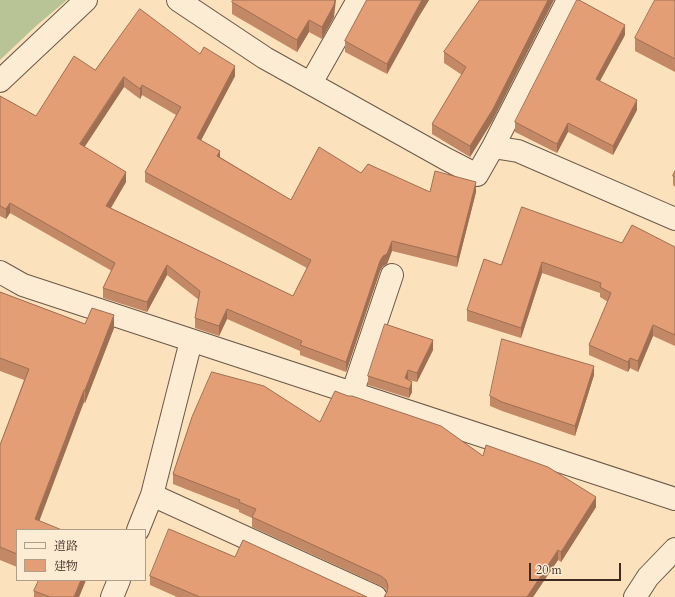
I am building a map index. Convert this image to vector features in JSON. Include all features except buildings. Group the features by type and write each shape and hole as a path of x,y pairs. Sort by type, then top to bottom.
{"street":[{"path":"0,81 86,0"},
{"path":"178,0 265,58 477,175 493,147 568,0"},
{"path":"311,83 358,0"},
{"path":"493,147 518,151 675,219"},
{"path":"0,272 23,286 675,499"},
{"path":"352,394 392,275"},
{"path":"138,529 152,495 191,341"},
{"path":"152,495 376,597"},
{"path":"635,597 648,577 675,549"},
{"path":"112,597 119,581"}],"green space":[{"path":"0,0 67,0 36,26 0,60"}]}
